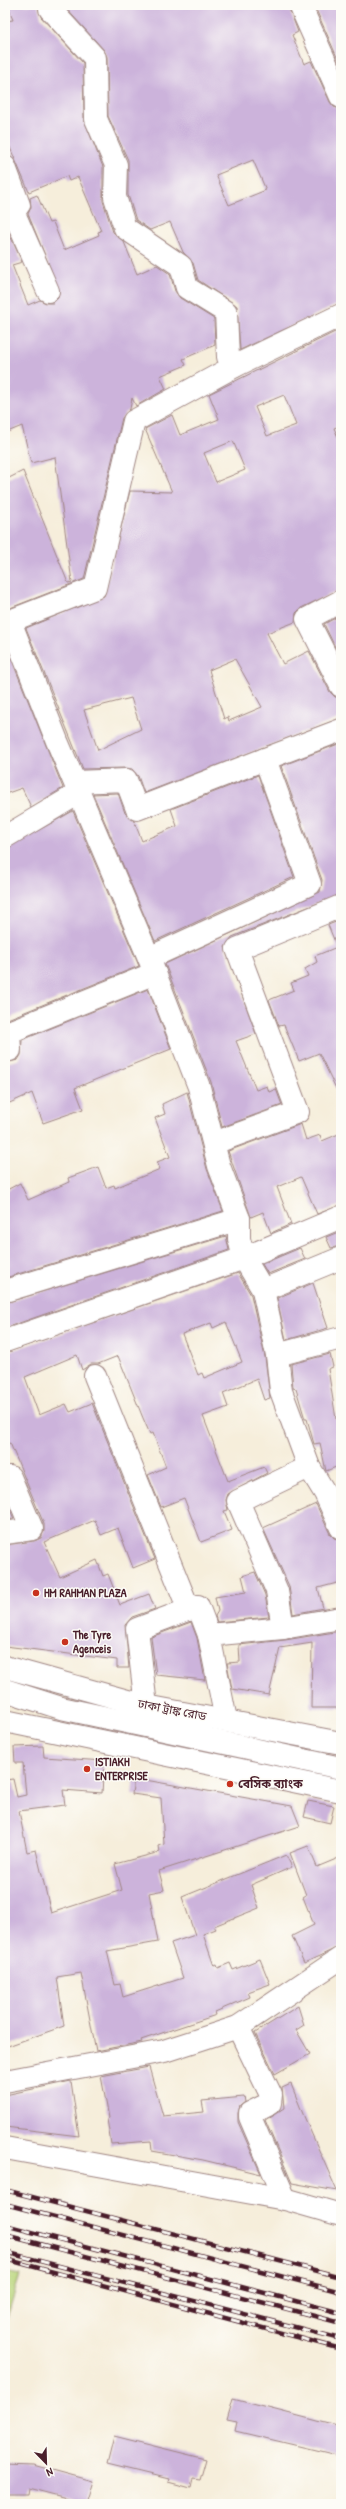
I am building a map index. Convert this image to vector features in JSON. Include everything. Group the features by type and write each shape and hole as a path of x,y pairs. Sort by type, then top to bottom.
{"street":[{"path":"50,5 50,9 95,58 96,119 116,165 115,197 125,228 181,266 187,288 226,312 228,357 235,366"},
{"path":"300,5 341,97"},
{"path":"5,167 19,205 13,211 48,291"},
{"path":"338,1515 309,1467 281,1391 277,1355 263,1290 244,1258 239,1239 239,1219 219,1166 199,1087 152,966 77,787 10,621 95,588 134,421 235,366 341,315"},
{"path":"341,601 307,619 341,686"},
{"path":"5,837 77,787 126,780 137,809 341,730"},
{"path":"5,1051 10,1050 9,1032 152,966 310,884 265,759"},
{"path":"214,1143 298,1112 237,949 341,906"},
{"path":"5,1341 244,1258 341,1217"},
{"path":"5,1291 239,1219"},
{"path":"263,1290 341,1258"},
{"path":"277,1355 341,1338"},
{"path":"95,1376 189,1610"},
{"path":"283,1628 277,1591 238,1501 309,1467"},
{"path":"5,1533 32,1528 7,1474"},
{"path":"146,1706 137,1628 198,1606 209,1635 226,1720"},
{"path":"209,1635 283,1628 341,1618"},
{"name":"ঢাকা ট্রাঙ্ক রোড","path":"5,1668 146,1706 341,1743"},
{"name":"ঢাকা ট্রাঙ্ক রোড","path":"5,1690 52,1706"},
{"name":"ঢাকা ট্রাঙ্ক রোড","path":"5,1697 341,1768"},
{"path":"5,1721 341,1791"},
{"path":"5,2081 164,2051 238,2026 341,1958"},
{"path":"238,2026 271,2095 270,2103 250,2113 250,2117 285,2200"},
{"path":"5,2148 285,2200 341,2215"}],"green space":[{"path":"5,2272 20,2275 5,2324"}],"building":[{"path":"7,5 38,5 41,17 83,63 84,120 103,167 103,201 113,232 124,242 137,274 157,265 170,274 175,291 180,298 214,319 215,345 183,359 186,365 160,376 166,389 136,406 132,398 130,409 122,418 84,579 5,610 5,480 23,471 68,583 72,582 55,457 31,463 22,426 5,433 5,224 22,262 12,265 28,305 40,300 46,303 53,303 58,298 60,292 28,214 31,207 30,198 37,195 49,223 53,222 64,250 99,235 98,232 101,231 78,177 69,181 67,176 29,192 5,136 5,21 13,20"},
{"path":"63,5 288,5 298,32 292,35 304,64 311,61 330,102 334,107 341,109 341,303 240,350 237,306 198,280 193,263 183,252 170,222 150,230 136,220 128,195 128,160 108,116 107,57 104,50","holes":["253,160 266,190 229,205 216,175"]},
{"path":"314,5 341,5 341,66"},
{"path":"341,329 341,425 334,428 341,444 341,589 301,608 296,613 295,622 267,633 283,664 309,651 330,692 335,697 341,698 341,718 144,793 138,776 132,769 83,769 26,628 104,596 130,491 172,492 145,429 172,415 180,435 219,419 209,394","holes":["284,395 296,425 267,436 255,407","233,441 245,470 216,482 204,453","235,659 262,707 229,721 228,717 224,719 209,670","131,698 141,729 98,750 84,710"]},
{"path":"341,615 341,644 335,647 324,624"},
{"path":"5,643 63,788 31,807 22,788 5,794"},
{"path":"341,743 341,894 232,937 225,947 256,1034 236,1041 256,1090 267,1086 269,1092 276,1089 282,1105 222,1127 211,1082 165,964 320,892 322,880 281,766"},
{"path":"258,775 294,877 155,941 93,794 118,793 125,813 134,821 142,841 177,826 171,809"},
{"path":"73,811 139,966 5,1020 5,849"},
{"path":"341,920 341,1099 319,1053 299,1061 284,1025 279,1026 269,1000 294,990 291,983 308,976 305,969 317,962 315,956 337,947 328,925"},
{"path":"148,989 171,1049 75,1088 83,1109 43,1123 32,1093 5,1105 5,1063 18,1060 21,1055 22,1040"},
{"path":"187,1092 207,1169 223,1211 5,1278 5,1191 20,1183 28,1200 69,1182 68,1178 98,1167 106,1188 114,1185 115,1188 160,1169 157,1162 170,1157 155,1118 165,1114 162,1104"},
{"path":"301,1124 306,1140 320,1135 322,1141 341,1133 341,1205 317,1214 301,1177 277,1187 291,1224 271,1233 263,1212 251,1217 228,1151"},
{"path":"341,1231 341,1246 331,1248 326,1237"},
{"path":"226,1236 229,1250 5,1328 5,1303"},
{"path":"300,1248 305,1259 268,1274 262,1264"},
{"path":"238,1273 251,1295 265,1357 270,1398 264,1400 257,1379 223,1393 228,1407 203,1416 228,1481 264,1467 267,1473 228,1494 226,1500 228,1510 224,1511 232,1530 201,1542 184,1498 161,1507 148,1475 166,1467 153,1433 150,1434 143,1418 118,1356 98,1364 91,1364 82,1370 77,1355 25,1377 39,1415 66,1404 70,1412 92,1403 155,1559 133,1568 118,1528 101,1535 95,1520 44,1542 60,1577 97,1560 103,1576 108,1574 120,1605 149,1594 155,1609 132,1617 125,1625 129,1668 117,1668 117,1660 5,1646 5,1545 34,1541 41,1538 44,1531 44,1524 10,1443 5,1445 5,1353","holes":["226,1322 242,1362 204,1378 202,1373 198,1375 182,1334 211,1323 213,1328"]},
{"path":"313,1283 328,1328 286,1340 277,1298"},
{"path":"330,1354 333,1367 328,1369 336,1419 341,1417 341,1465 326,1471 320,1443 314,1444 296,1389 293,1388 291,1364"},
{"path":"5,1497 14,1519 5,1520"},
{"path":"316,1504 330,1534 334,1538 341,1540 341,1582 318,1588 323,1608 293,1614 289,1586 263,1528"},
{"path":"255,1572 265,1595 269,1617 217,1622 215,1616 218,1611 215,1597 246,1592 242,1576"},
{"path":"191,1622 197,1638 205,1680 156,1675 151,1637"},
{"path":"341,1631 341,1708 311,1708 312,1643 280,1648 269,1695 232,1689 227,1663 240,1662 239,1645 285,1640"},
{"path":"43,1746 44,1757 104,1761 102,1793 63,1790 65,1805 19,1811 27,1852 36,1850 51,1913 122,1890 115,1864 160,1852 159,1846 164,1844 161,1798 132,1794 134,1778 292,1806 300,1826 159,1871 164,1890 149,1893 158,1942 107,1951 115,1985 120,1984 123,1997 183,1978 171,1943 195,1935 182,1897 286,1855 292,1867 251,1885 259,1908 214,1926 216,1929 203,1934 214,1966 217,1965 218,1968 230,1963 233,1970 260,1959 270,1984 248,1992 250,1997 215,2012 216,2015 141,2040 142,2042 96,2051 81,1973 57,1977 64,2026 5,2047 5,1780 13,1779 17,1797 26,1795 23,1763 15,1763 14,1747"},
{"path":"308,1801 334,1806 330,1823 304,1817"},
{"path":"308,1846 317,1867 341,1857 341,1946 304,1963 292,1936 314,1925 303,1897 306,1895 290,1853"},
{"path":"298,2006 304,2025 296,2030 310,2054 275,2074 255,2033"},
{"path":"149,2067 163,2116 204,2112 202,2101 244,2097 245,2102 240,2106 238,2122 261,2174 203,2160 152,2151 151,2141 111,2144 107,2119 109,2118 101,2076"},
{"path":"71,2081 79,2136 5,2127 5,2095"},
{"path":"291,2084 337,2191 292,2183 265,2120 284,2108 282,2088"},
{"path":"233,2399 341,2427 341,2456 235,2431 237,2422 227,2420"},
{"path":"114,2436 206,2459 200,2480 193,2479 191,2488 168,2482 169,2479 107,2464"},
{"path":"5,2464 34,2465 93,2481 86,2503 28,2488 27,2494 5,2494"}],"railway":[{"path":"5,2190 341,2277"},
{"path":"5,2204 341,2292"},
{"path":"5,2225 341,2313"},
{"path":"5,2235 341,2323"},
{"path":"5,2252 341,2339"},
{"path":"5,2259 341,2349"}],"place":[{"name":"HM RAHMAN PLAZA","path":"36,1593"},
{"name":"The Tyre Agenceis","path":"65,1642"},
{"name":"ISTIAKH ENTERPRISE","path":"87,1769"},
{"name":"বেসিক ব্যাংক","path":"230,1784"}]}
